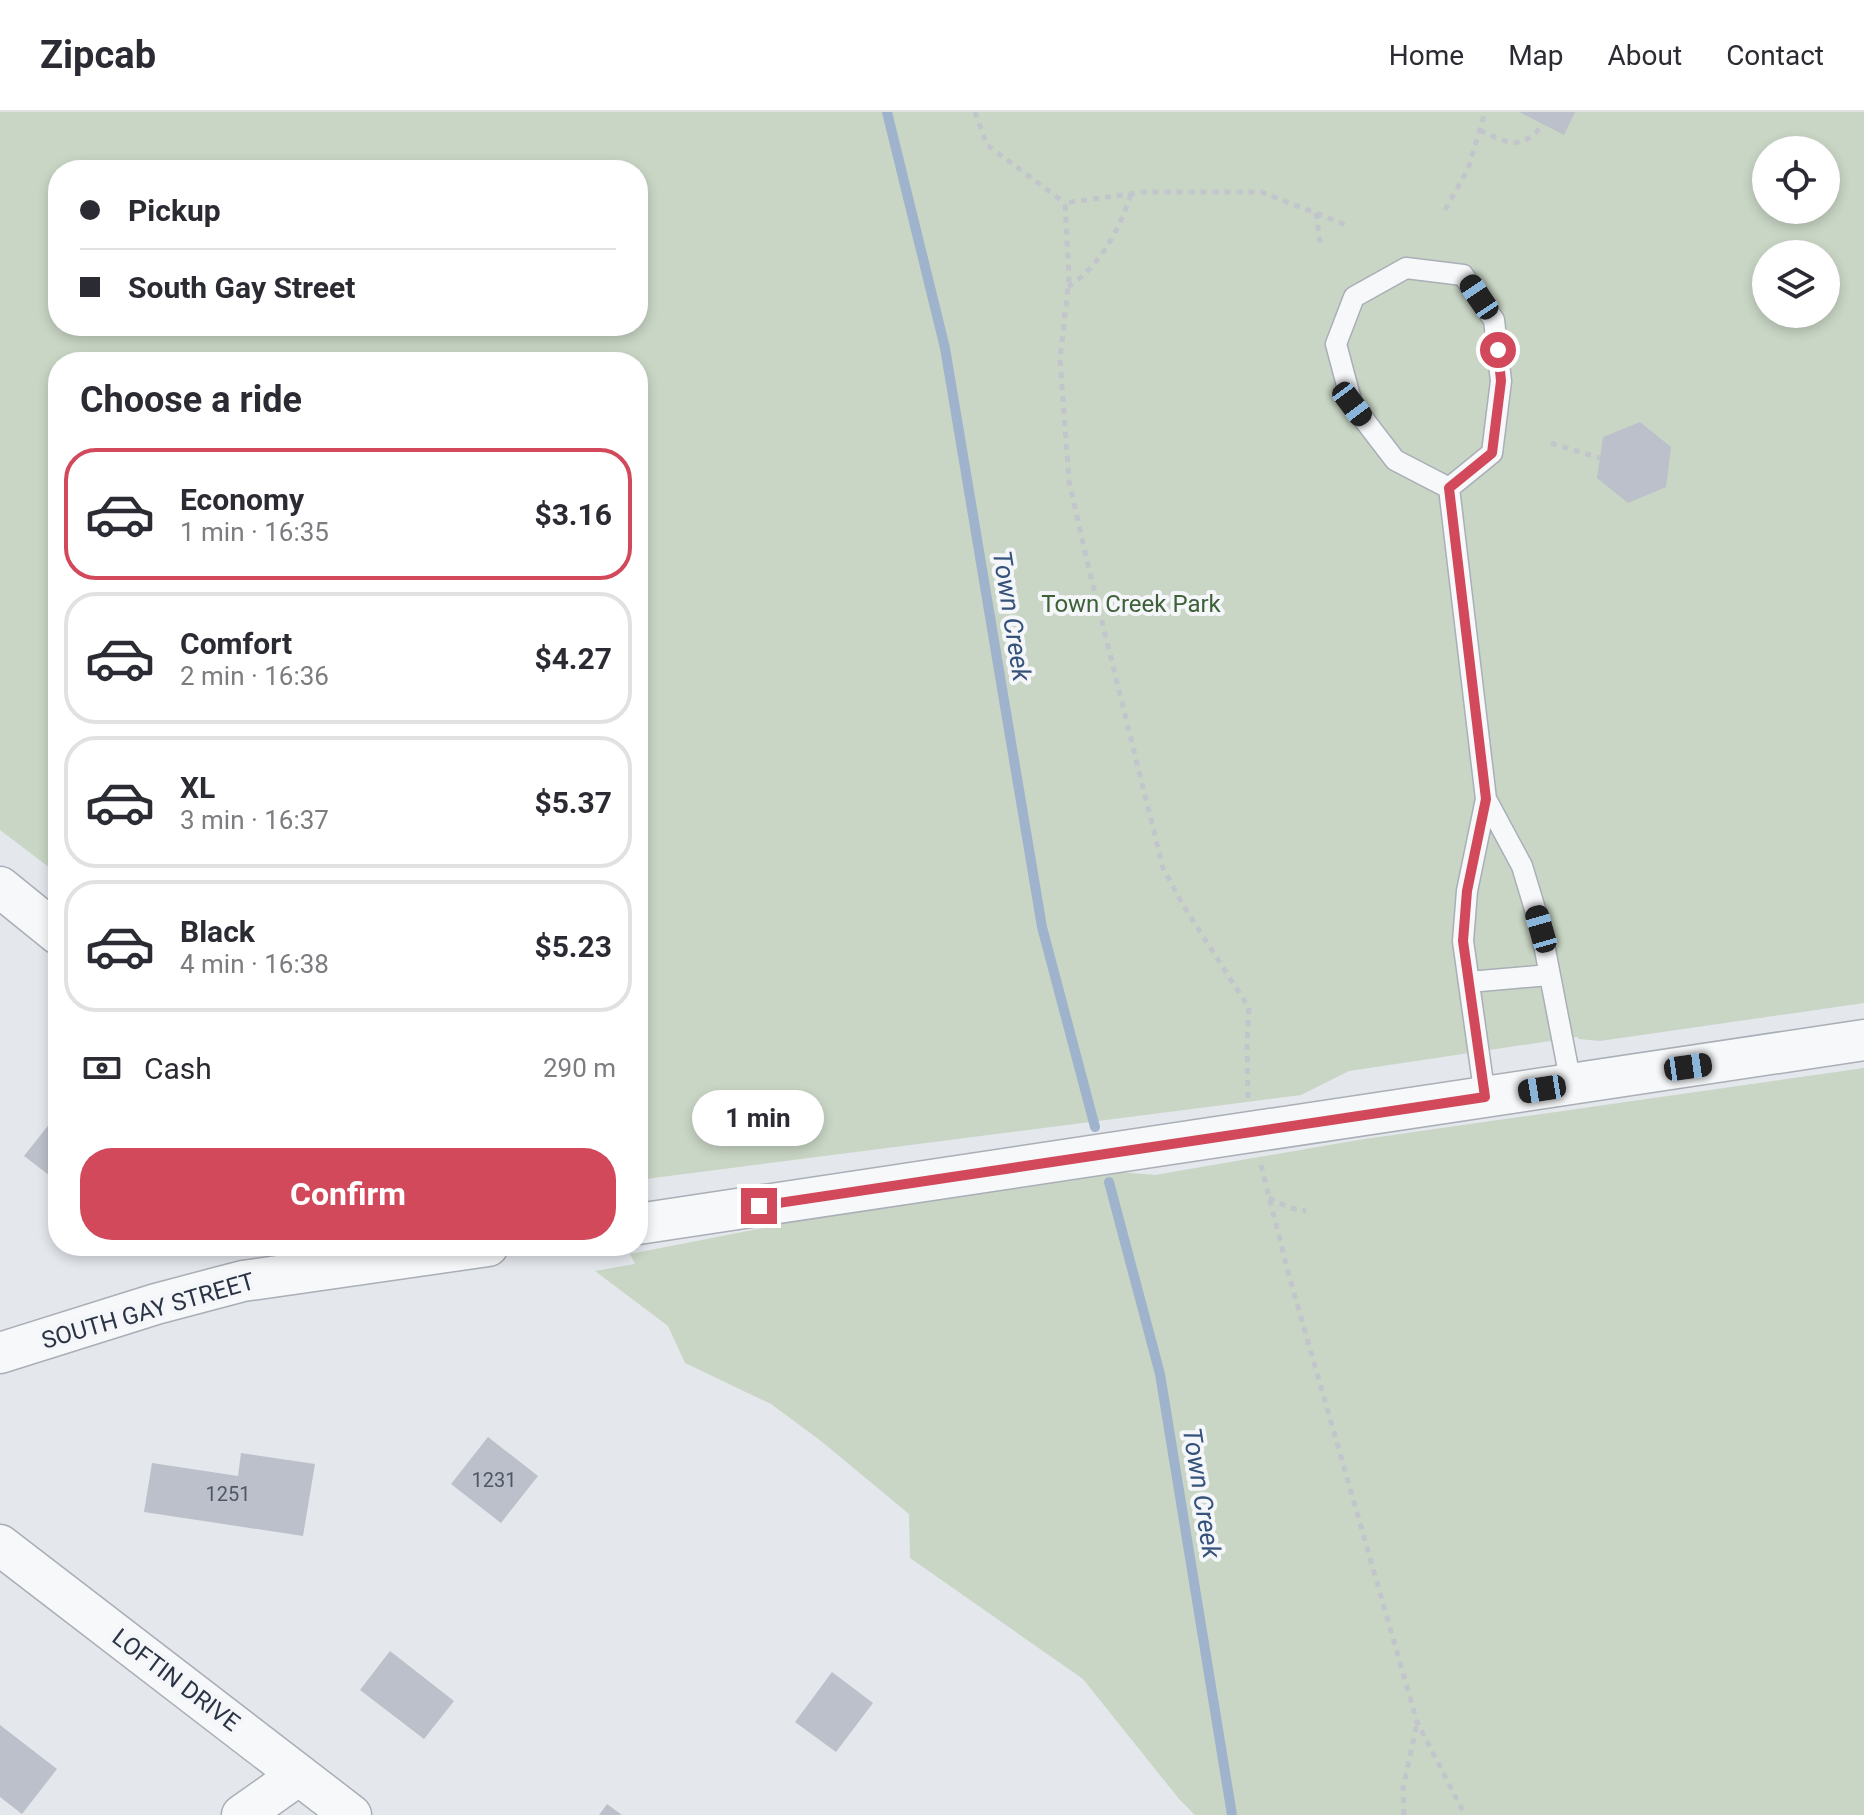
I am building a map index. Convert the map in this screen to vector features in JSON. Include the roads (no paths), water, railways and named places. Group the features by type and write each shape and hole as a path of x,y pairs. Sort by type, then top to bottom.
{"street":[{"path":"0,887 48,926"},
{"path":"648,1223 1864,1040"},
{"name":"SOUTH GAY STREET","path":"0,1353 156,1304 243,1281 409,1256"},
{"name":"LOFTIN DRIVE","path":"0,1545 351,1815"},
{"path":"242,1815 299,1775"}],"lane":[{"path":"1406,268 1463,275 1494,320 1501,381 1492,453 1449,488 1395,460 1352,404 1336,344 1354,297 1406,268"},
{"path":"1449,488 1486,799 1467,891 1463,941 1485,1097"},
{"path":"1486,799 1522,866 1541,929 1571,1084"},
{"path":"1469,982 1549,975"}],"waterway":[{"name":"Town Creek","path":"887,112 945,348 1042,927 1095,1127"},
{"name":"Town Creek","path":"1109,1182 1160,1374 1232,1815"}],"park label":[{"name":"Town Creek Park","path":"1131,604"}]}
